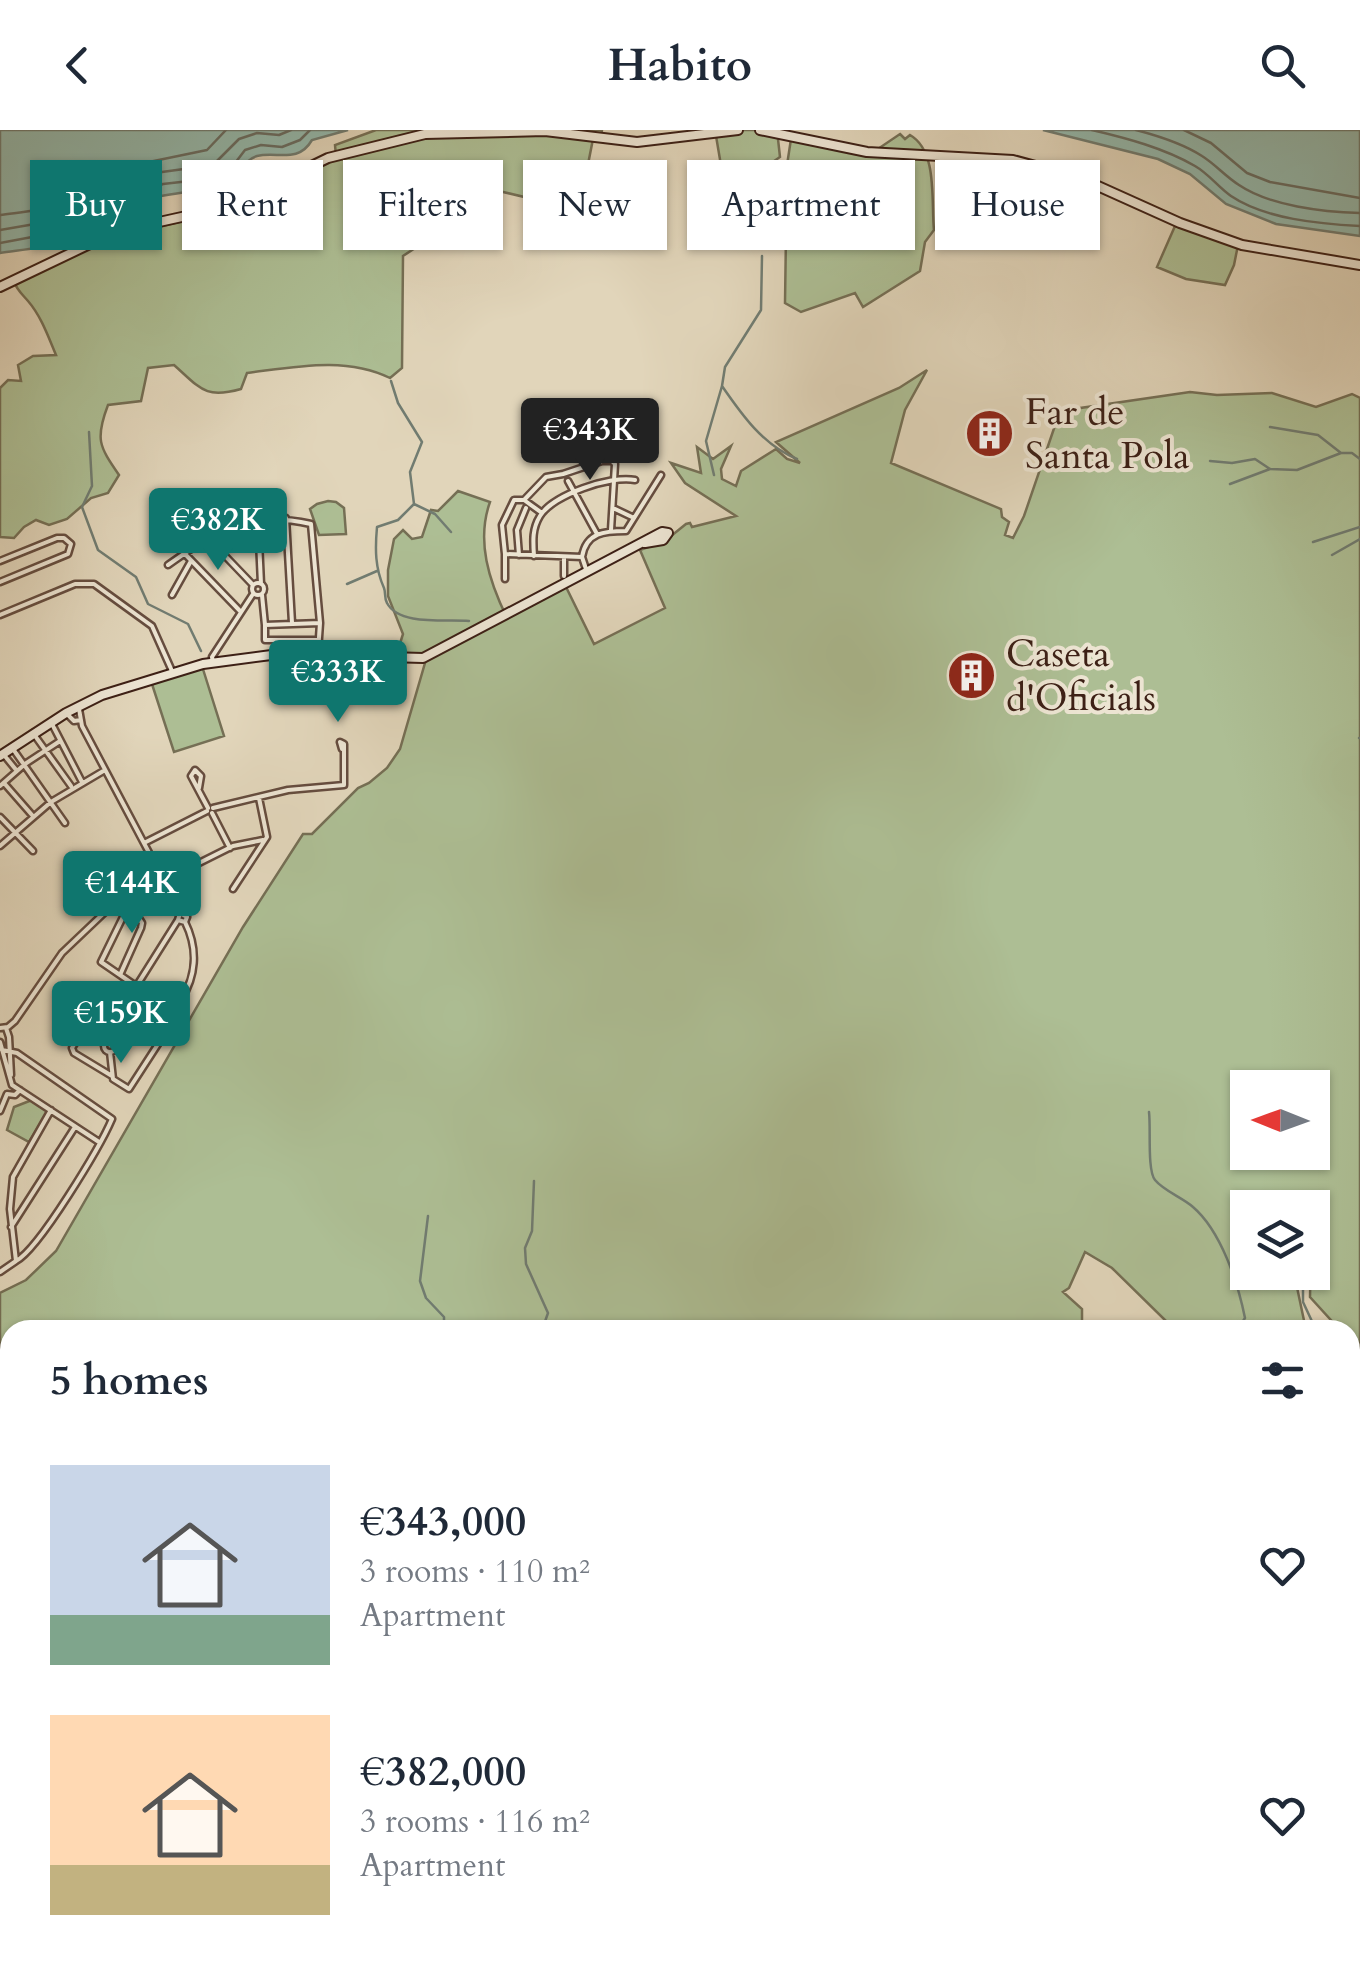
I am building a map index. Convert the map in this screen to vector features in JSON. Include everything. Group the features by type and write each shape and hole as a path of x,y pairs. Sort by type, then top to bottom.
{"street":[{"path":"0,287 94,242 150,224 227,207 328,158 425,134 545,131 637,142 738,130"},
{"path":"760,130 867,152 1012,160 1080,178 1180,224 1242,244 1360,265"},
{"path":"535,508 520,505 546,477 602,461 616,464 611,530"},
{"path":"588,572 582,557 584,546 597,534 626,531 662,475"},
{"path":"534,556 534,530 554,500 597,483 635,480"},
{"path":"568,481 597,534"},
{"path":"505,579 502,525 514,500 522,500 542,513"},
{"path":"613,504 634,518"},
{"path":"519,555 517,530 526,508"},
{"path":"617,516 625,513"},
{"path":"258,518 265,640 318,640"},
{"path":"168,564 233,524 258,518 286,518 312,525 320,624 317,654"},
{"path":"286,518 292,623"},
{"path":"207,537 254,585"},
{"path":"0,561 56,538 71,544 68,554 0,582"},
{"path":"15,769 2,755 51,722 78,707 172,672 255,656 423,658 645,543"},
{"path":"184,553 241,612"},
{"path":"505,554 582,557"},
{"path":"564,557 564,576"},
{"path":"172,595 192,561"},
{"path":"0,616 76,584 94,584 152,626 172,672"},
{"path":"254,585 261,584"},
{"path":"213,662 212,657 253,594 254,585"},
{"path":"253,594 262,594"},
{"path":"265,625 320,624"},
{"path":"78,707 156,868 134,910 123,917 101,962 136,986"},
{"path":"66,713 74,721 81,720"},
{"path":"51,722 82,782"},
{"path":"34,733 72,788"},
{"path":"32,815 2,784 23,762 60,741"},
{"path":"12,747 65,823"},
{"path":"144,843 210,810 288,790 344,785 342,750"},
{"path":"0,846 32,815 106,769"},
{"path":"199,788 230,848"},
{"path":"233,890 268,831 258,798"},
{"path":"0,817 33,851"},
{"path":"176,875 230,848 265,840"},
{"path":"112,1076 110,1052 104,1047 112,1024 187,915 146,885"},
{"path":"99,1142 12,1085 10,1050 3,1028 15,1021 62,953 104,913 146,885"},
{"path":"120,975 141,928 134,910"},
{"path":"110,1052 116,1046 142,1038 178,1007 193,974 194,955 181,921"},
{"path":"125,1003 110,994 104,996 72,1048 126,1088 132,1087 163,1035 160,1024"},
{"path":"108,1041 116,1046"},
{"path":"0,1272 30,1251 46,1230 109,1127 111,1116 1,1047"},
{"path":"1,1047 11,1076"},
{"path":"0,1111 7,1094 14,1096 20,1090"},
{"path":"16,1260 12,1176 51,1110"},
{"path":"12,1227 75,1127"}],"green space":[{"path":"376,130 602,130 601,136 593,139 589,160 523,160 523,197 503,192 503,160 343,160 343,250 412,250 403,256 402,368 390,378 338,365 247,373 241,389 219,393 204,390 174,365 148,368 141,401 108,405 104,417 101,442 119,475 108,493 91,498 67,519 49,525 36,520 14,538 0,537 0,388 8,380 21,381 18,365 33,356 56,355 37,313 13,280 80,250 162,250 162,226 182,221 182,250 323,250 323,162 336,156 335,145"},
{"path":"715,130 777,130 780,157 776,160 720,160"},
{"path":"900,134 905,139 910,135 925,153 931,178 934,230 925,242 920,271 863,307 855,293 801,312 785,303 786,250 915,250 915,160 788,160 791,139 869,155"},
{"path":"1175,226 1238,245 1225,285 1186,279 1157,267"},
{"path":"927,370 905,410 891,463 1001,509 1002,517 1009,522 1005,535 1013,538 1060,411 1190,392 1272,393 1316,407 1352,394 1360,398 1360,1320 1331,1320 1310,1297 1310,1290 1330,1290 1330,1190 1230,1190 1230,1290 1298,1290 1304,1320 1165,1320 1112,1268 1085,1252 1069,1288 1063,1292 1082,1309 1082,1320 0,1320 0,1293 26,1280 56,1251 243,927 303,834 312,834 358,788 387,768 400,749 425,663 397,653 403,634 388,596 394,539 403,530 412,539 422,537 431,510 438,511 458,491 490,502 484,531 486,561 507,618 566,587 594,644 665,608 640,550 665,541 686,524 692,527 736,516 685,483 671,463 701,473 697,447 713,459 731,446 721,469 722,479 736,486 741,471 776,449 787,459 800,463 776,442 899,388"},
{"path":"328,501 344,508 346,534 319,535 310,509"},
{"path":"202,666 224,736 174,752 151,681"},
{"path":"32,1100 48,1111 29,1142 7,1130 14,1107"}],"water":[{"path":"0,130 348,130 312,140 294,154 257,156 250,160 182,160 182,192 162,196 162,160 30,160 30,249 0,253"},
{"path":"1043,130 1360,130 1360,236 1276,224 1226,204 1190,174 1158,159"}],"waterway":[{"path":"762,256 761,310 725,367 722,386 764,437 797,459"},
{"path":"391,381 398,403 422,442 410,472 414,504 398,520 377,527 376,558 386,601 393,610 412,618 469,621"},
{"path":"714,475 706,441 722,386"},
{"path":"1270,427 1318,435 1341,453 1352,453 1360,459"},
{"path":"89,432 92,486 82,507 98,550 136,577 148,604 188,624 201,651"},
{"path":"1230,484 1270,469 1297,470 1341,453"},
{"path":"1210,461 1255,459 1270,469"},
{"path":"414,504 435,514 451,532"},
{"path":"1313,542 1360,527"},
{"path":"1332,555 1360,539"},
{"path":"347,584 377,571"},
{"path":"1149,1112 1150,1158 1155,1180 1193,1207 1212,1230 1233,1274 1244,1320"},
{"path":"534,1181 526,1264 548,1313 546,1320"},
{"path":"428,1216 420,1281 426,1298 444,1320"},
{"path":"1303,1290 1303,1302 1311,1320"}],"place":[{"name":"Far de Santa Pola","path":"990,433"},
{"name":"Caseta d'Oficials","path":"971,675"}]}
